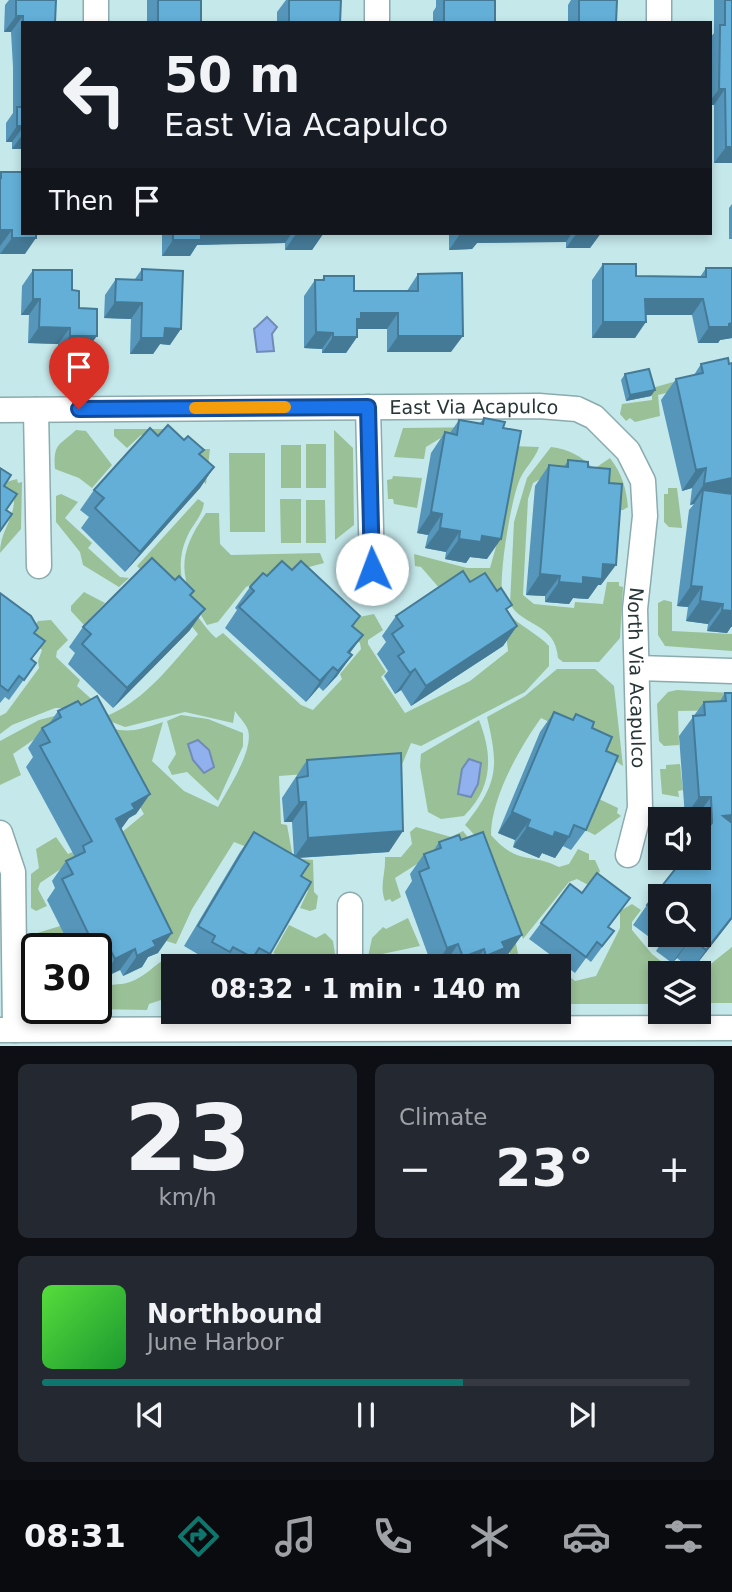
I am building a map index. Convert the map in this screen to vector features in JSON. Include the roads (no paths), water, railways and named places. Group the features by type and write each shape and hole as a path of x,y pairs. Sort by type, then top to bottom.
{"street":[{"path":"96,0 96,21"},
{"path":"377,0 377,21"},
{"path":"659,0 659,21"},
{"path":"368,407 372,569"},
{"name":"East Via Acapulco","path":"0,410 561,407 577,409 607,428"},
{"path":"36,410 39,566"},
{"name":"North Via Acapulco","path":"607,428 628,451 643,481 645,520 635,609 640,808 628,855"},
{"path":"638,668 732,671"},
{"path":"0,834 13,872 7,1030 236,1024"},
{"path":"350,905 350,954"},
{"path":"395,1024 592,1037 732,1028"}],"water":[{"path":"267,317 277,327 272,334 274,351 257,352 254,329"},
{"path":"198,740 209,750 214,767 204,773 193,760 188,744"},
{"path":"469,759 481,763 478,784 471,797 458,794 462,769"}]}
